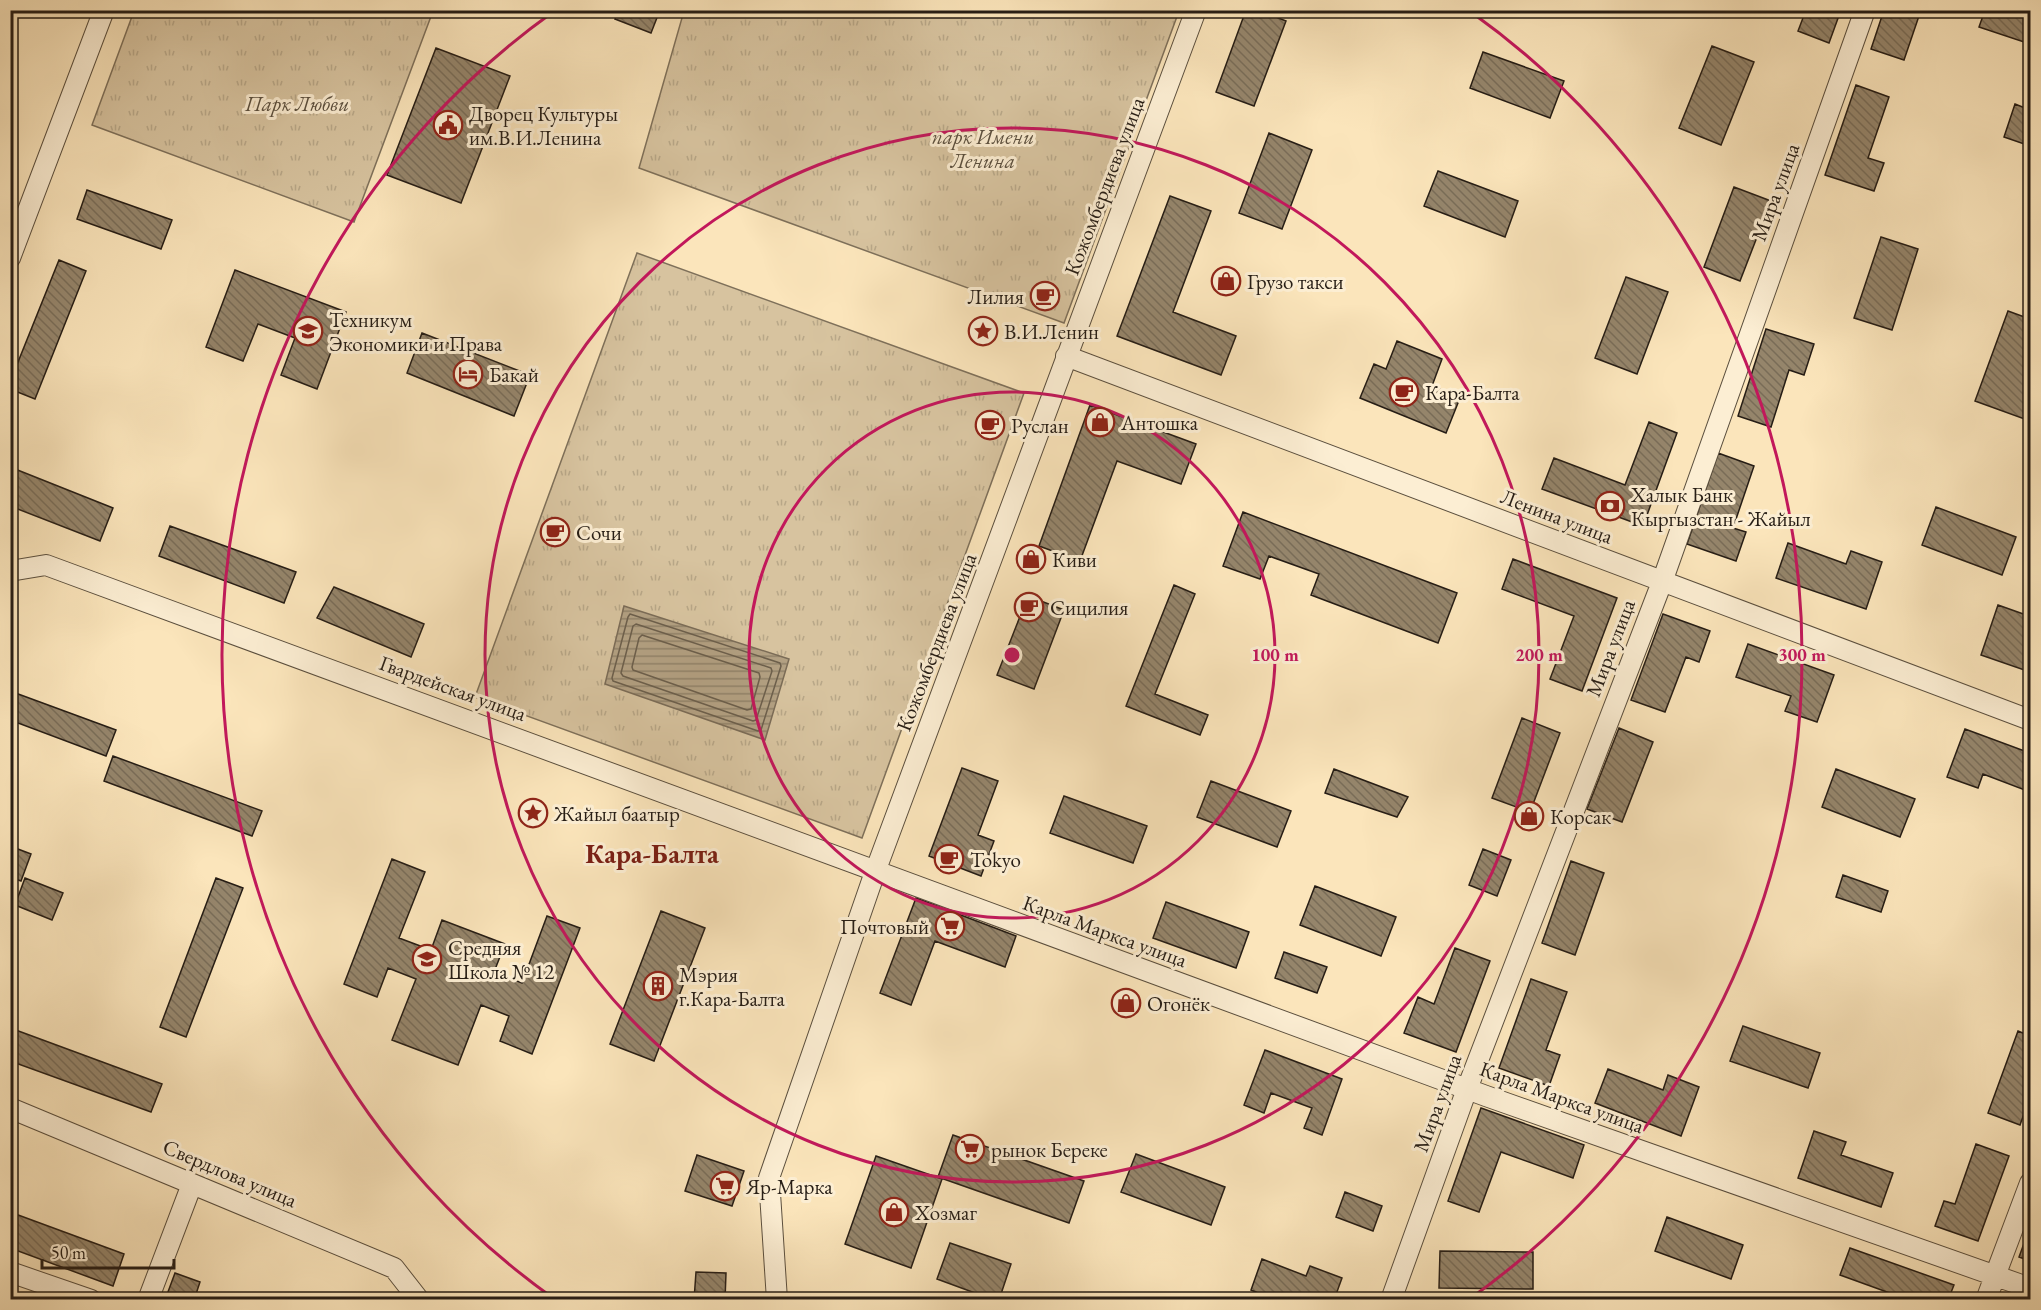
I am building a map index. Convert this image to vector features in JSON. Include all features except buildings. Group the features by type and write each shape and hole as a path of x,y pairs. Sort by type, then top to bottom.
{"street":[{"path":"10,258 104,10"},
{"name":"Кожомбердиева улица","path":"777,1299 769,1178 875,872 1196,10"},
{"name":"Мира улица","path":"1391,1299 1467,1089 1662,582 1865,10"},
{"name":"Ленина улица","path":"1066,356 2031,720"},
{"name":"Гвардейская улица","path":"10,571 46,565 875,872"},
{"name":"Карла Маркса улица","path":"875,872 1467,1089 2031,1288"},
{"name":"Свердлова улица","path":"10,1108 394,1268 419,1299"},
{"path":"1986,1299 2031,1183"},
{"path":"148,1299 192,1184"},
{"path":"10,1272 91,1299"}],"green space":[{"name":"парк Имени Ленина","path":"684,10 1179,11 1064,323 639,168"},
{"name":"Парк Любви","path":"134,11 433,11 354,222 92,125"},
{"path":"637,253 1024,393 862,838 475,697"}],"water":[{"path":"624,606 789,659 765,740 605,684"}],"place":[{"name":"Дворец Культуры им.В.И.Ленина","path":"448,125"},
{"name":"Грузо такси","path":"1226,281"},
{"name":"Лилия","path":"1045,296"},
{"name":"Техникум Экономики и Права","path":"308,331"},
{"name":"В.И.Ленин","path":"983,331"},
{"name":"Бакай","path":"468,374"},
{"name":"Кара-Балта","path":"1404,392"},
{"name":"Антошка","path":"1100,422"},
{"name":"Руслан","path":"990,425"},
{"name":"Халык Банк Кыргызстан - Жайыл","path":"1610,506"},
{"name":"Сочи","path":"555,532"},
{"name":"Киви","path":"1031,559"},
{"name":"Сицилия","path":"1029,607"},
{"name":"Жайыл баатыр","path":"533,813"},
{"name":"Корсак","path":"1529,816"},
{"name":"Tokyo","path":"949,859"},
{"name":"Почтовый","path":"950,926"},
{"name":"Средняя Школа № 12","path":"427,959"},
{"name":"Мэрия г.Кара-Балта","path":"658,986"},
{"name":"Огонёк","path":"1126,1003"},
{"name":"рынок Береке","path":"970,1149"},
{"name":"Яр-Марка","path":"725,1186"},
{"name":"Хозмаг","path":"894,1212"}],"district":[{"name":"Кара-Балта","path":"652,853"}]}
